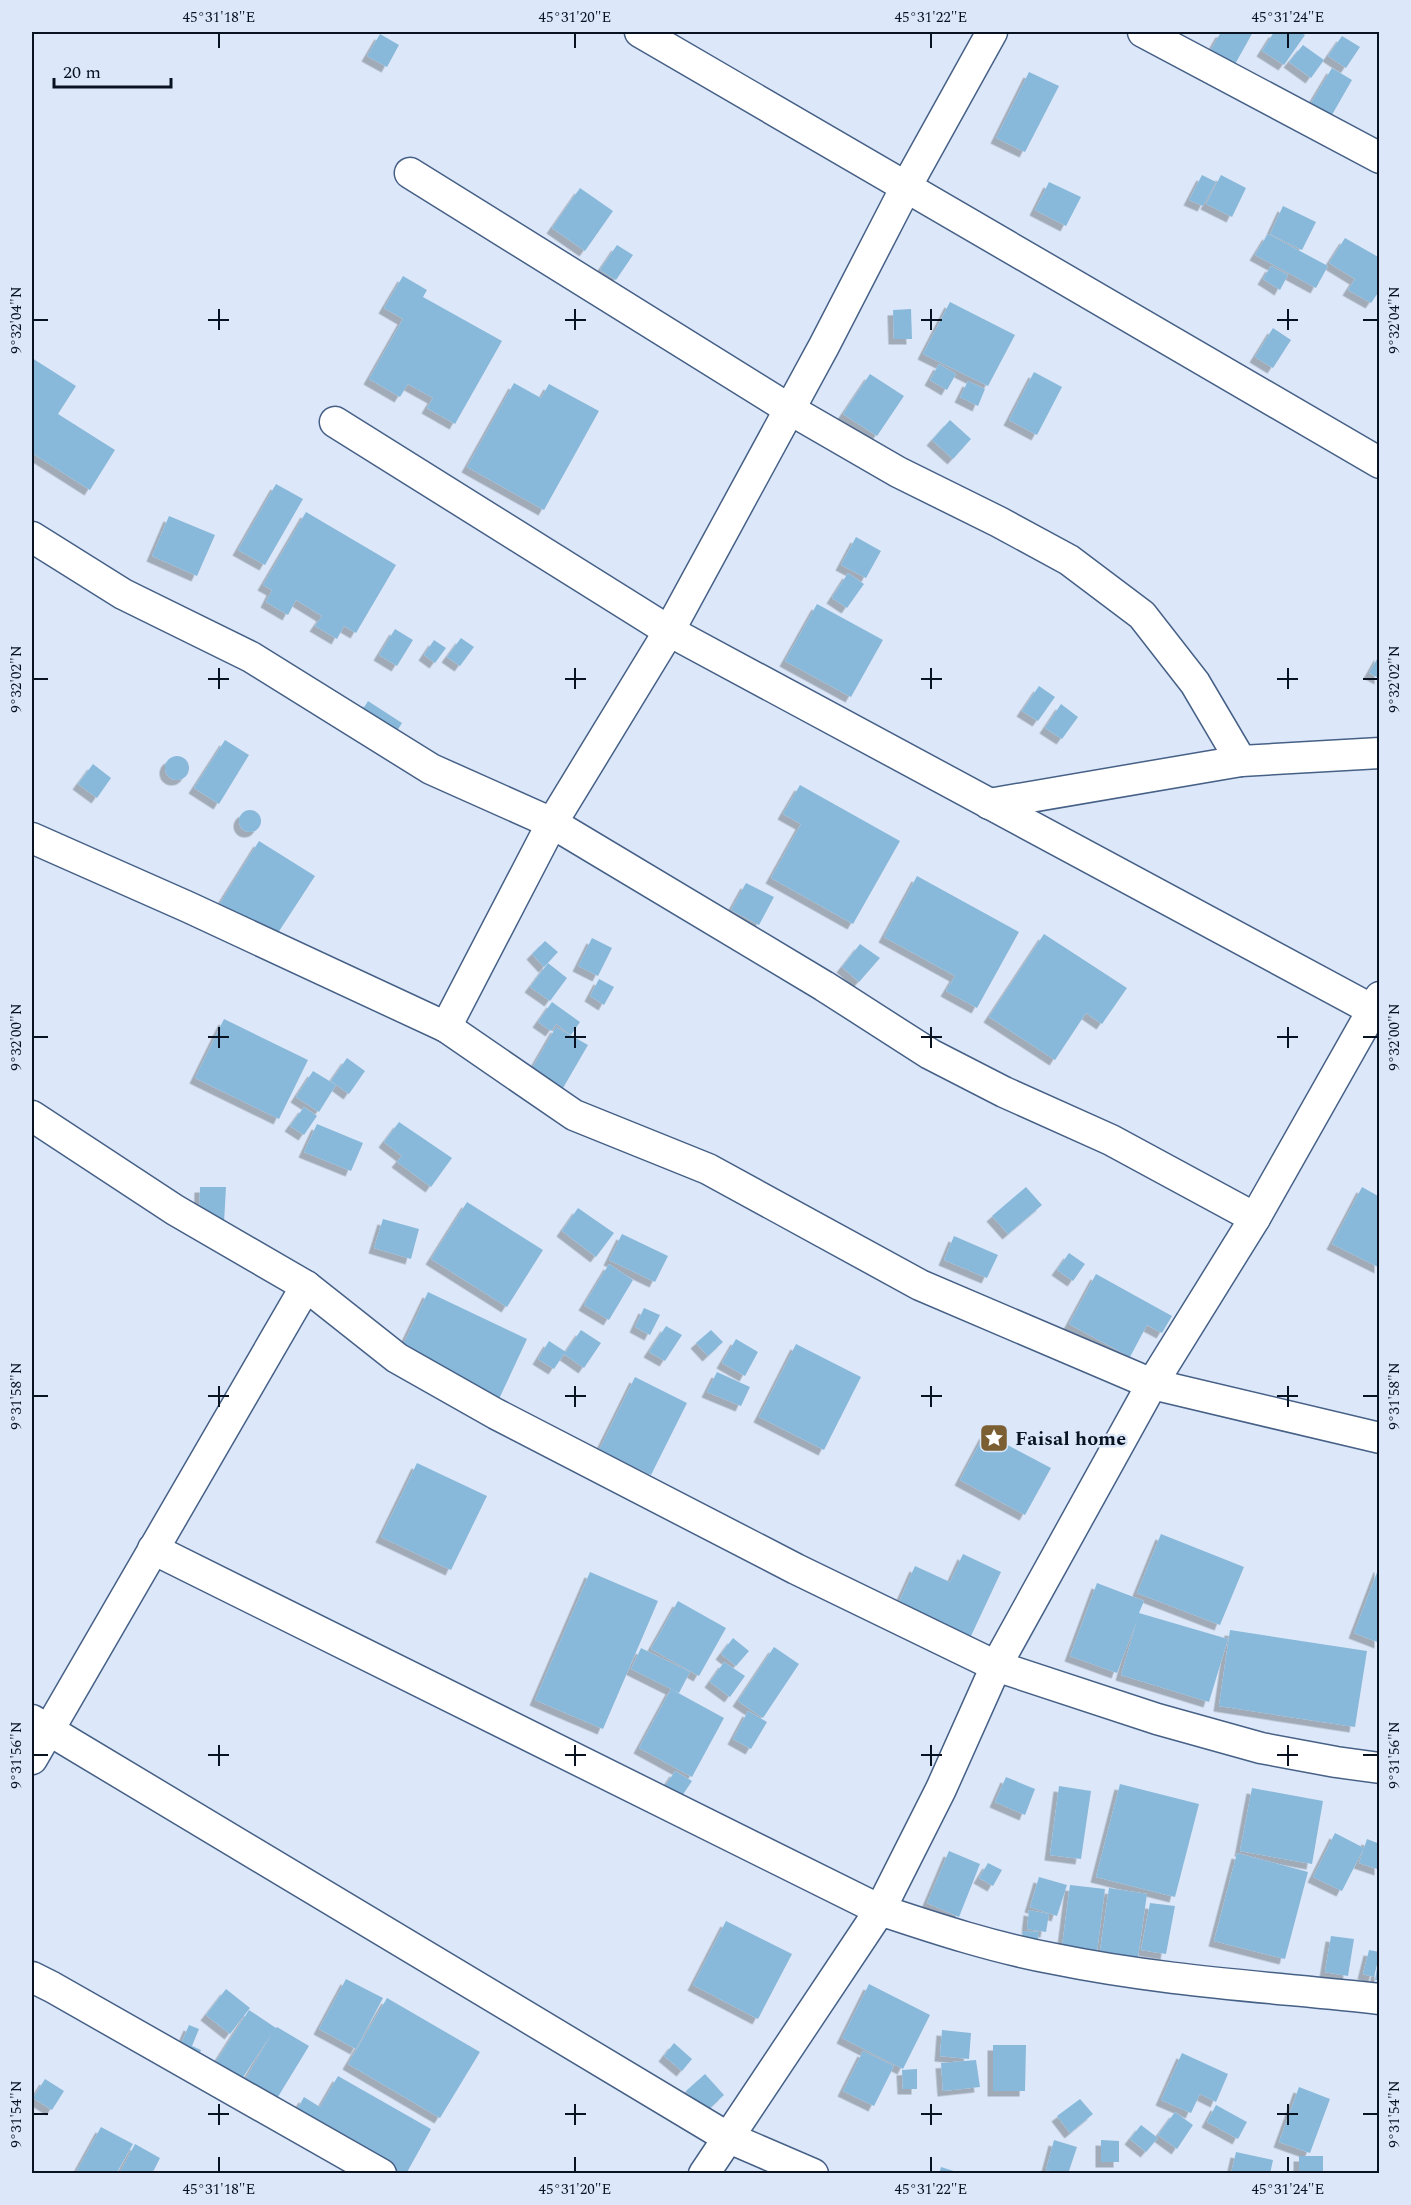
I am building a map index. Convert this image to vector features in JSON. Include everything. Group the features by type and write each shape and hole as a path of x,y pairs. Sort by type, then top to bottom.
{"street":[{"path":"640,32 1380,463"},
{"path":"446,1027 552,822 669,631 824,346 906,187 992,32"},
{"path":"1143,32 1380,158"},
{"path":"410,173 789,409 898,472 1069,560 1142,615 1194,683 1241,761"},
{"path":"335,422 669,631 989,804 1377,1007 1255,1218 1152,1384 996,1666 941,1789 880,1910 704,2174"},
{"path":"32,537 123,594 251,657 431,769 552,822 824,986 930,1054 1004,1092 1111,1140 1255,1218"},
{"path":"989,804 1241,761 1380,753"},
{"path":"32,838 188,907 446,1027 574,1114 708,1169 920,1285 1152,1384 1380,1438"},
{"path":"32,1116 175,1210 306,1286 398,1358 496,1414 796,1569 996,1666 1157,1719 1261,1748 1380,1768"},
{"path":"32,1759 40,1724 153,1549 306,1286"},
{"path":"153,1549 880,1910 961,1937 1055,1959 1167,1977 1380,1999"},
{"path":"40,1724 727,2137 813,2174"},
{"path":"32,1977 381,2174"}],"building":[{"path":"1221,32 1253,32 1234,66 1209,53"},
{"path":"1274,32 1299,32 1305,35 1284,65 1262,51"},
{"path":"380,34 399,45 387,67 367,56"},
{"path":"1342,36 1360,47 1346,68 1328,56"},
{"path":"1303,45 1324,60 1311,78 1289,62"},
{"path":"1332,68 1352,80 1329,120 1308,108"},
{"path":"1029,72 1059,86 1025,152 996,138"},
{"path":"1202,175 1216,182 1203,206 1189,200"},
{"path":"1221,175 1246,188 1232,217 1206,204"},
{"path":"1049,182 1081,197 1066,226 1035,210"},
{"path":"580,188 613,211 585,251 552,228"},
{"path":"1283,206 1316,222 1302,250 1270,234"},
{"path":"1268,234 1328,266 1316,288 1255,255"},
{"path":"1345,238 1380,258 1380,290 1371,303 1348,290 1355,279 1329,263"},
{"path":"617,245 633,255 616,280 600,270"},
{"path":"1271,266 1288,275 1280,290 1263,279"},
{"path":"403,276 427,290 423,297 502,341 455,424 427,408 433,398 408,384 400,397 369,379 403,319 384,308"},
{"path":"950,302 1015,335 988,386 923,354"},
{"path":"911,309 912,339 894,339 893,310"},
{"path":"1273,328 1291,340 1273,368 1255,357"},
{"path":"32,358 76,386 58,414 115,450 90,490 32,453"},
{"path":"939,364 956,374 947,390 930,380"},
{"path":"1034,372 1062,387 1037,435 1009,420"},
{"path":"870,374 904,396 877,436 843,414"},
{"path":"968,381 985,389 978,406 960,397"},
{"path":"514,383 541,398 549,384 599,411 544,510 467,467"},
{"path":"950,420 971,439 953,459 932,440"},
{"path":"276,484 303,499 265,565 238,550"},
{"path":"306,512 396,565 356,633 344,626 337,639 315,626 322,616 296,600 288,615 266,602 272,590 263,585"},
{"path":"169,516 215,535 197,576 152,556"},
{"path":"856,537 881,551 866,578 841,565"},
{"path":"848,573 864,584 847,608 832,598"},
{"path":"817,604 883,640 851,697 785,661"},
{"path":"395,629 413,640 397,666 379,655"},
{"path":"461,638 474,647 460,666 447,657"},
{"path":"434,640 446,648 435,663 424,655"},
{"path":"1380,654 1380,679 1369,673"},
{"path":"1039,686 1055,697 1038,721 1022,711"},
{"path":"368,701 402,723 392,739 358,717"},
{"path":"1061,704 1078,717 1062,739 1045,728"},
{"path":"225,740 249,755 219,804 194,788"},
{"path":"177,756 186,759 189,768 186,777 177,780 168,777 165,768 168,759"},
{"path":"93,764 111,778 97,798 78,784"},
{"path":"800,785 900,841 853,924 771,878 801,824 783,814"},
{"path":"250,810 258,813 261,821 258,829 250,832 242,829 239,821 242,813"},
{"path":"259,841 315,876 274,939 219,905"},
{"path":"917,876 1019,932 977,1008 946,991 955,976 884,937"},
{"path":"746,883 774,897 759,925 731,910"},
{"path":"1044,934 1127,988 1102,1024 1086,1013 1055,1060 989,1017"},
{"path":"592,938 612,948 598,976 578,966"},
{"path":"545,941 558,952 544,967 532,954"},
{"path":"860,944 880,958 859,982 842,967"},
{"path":"548,963 567,978 550,1001 530,987"},
{"path":"599,979 614,987 604,1005 590,996"},
{"path":"552,1002 580,1022 571,1035 556,1024 551,1031 538,1022"},
{"path":"224,1019 308,1060 279,1119 195,1078"},
{"path":"556,1027 588,1045 559,1095 527,1077"},
{"path":"347,1058 365,1071 349,1094 331,1081"},
{"path":"313,1071 336,1085 319,1112 296,1097"},
{"path":"304,1107 317,1116 304,1135 290,1126"},
{"path":"399,1122 452,1158 431,1187 397,1162 402,1156 384,1142"},
{"path":"317,1124 363,1143 351,1171 304,1152"},
{"path":"200,1187 226,1187 224,1223 199,1222"},
{"path":"1026,1187 1042,1205 1008,1234 992,1216"},
{"path":"1362,1187 1380,1197 1380,1268 1332,1244"},
{"path":"467,1202 543,1250 507,1307 431,1259"},
{"path":"578,1208 614,1233 596,1257 562,1231"},
{"path":"383,1219 419,1229 411,1259 374,1248"},
{"path":"622,1234 668,1256 655,1282 609,1260"},
{"path":"954,1236 998,1255 987,1278 944,1260"},
{"path":"1069,1253 1085,1264 1073,1281 1057,1270"},
{"path":"609,1264 633,1280 609,1320 584,1305"},
{"path":"1096,1274 1172,1316 1162,1333 1147,1325 1130,1357 1069,1324"},
{"path":"428,1292 527,1339 499,1399 399,1353"},
{"path":"644,1308 660,1315 650,1335 635,1327"},
{"path":"666,1326 682,1335 665,1361 649,1352"},
{"path":"581,1330 601,1343 584,1368 564,1354 554,1369 538,1359 549,1341 566,1352"},
{"path":"711,1330 723,1342 708,1356 696,1343"},
{"path":"736,1339 758,1352 745,1376 722,1363"},
{"path":"796,1344 861,1377 824,1450 759,1417"},
{"path":"717,1372 750,1387 741,1406 707,1392"},
{"path":"635,1377 687,1403 651,1475 599,1450"},
{"path":"985,1433 1051,1468 1025,1515 960,1480"},
{"path":"417,1463 487,1496 451,1570 381,1537"},
{"path":"1161,1534 1244,1567 1220,1625 1137,1593"},
{"path":"963,1554 1001,1572 971,1636 898,1604 915,1566 950,1582"},
{"path":"1380,1567 1380,1643 1354,1633"},
{"path":"590,1572 658,1601 603,1729 535,1700"},
{"path":"1097,1583 1144,1601 1139,1613 1228,1639 1209,1702 1121,1675 1137,1620 1117,1673 1070,1656"},
{"path":"678,1601 726,1628 699,1676 651,1649"},
{"path":"1230,1630 1367,1651 1355,1727 1219,1706"},
{"path":"733,1638 749,1651 736,1666 721,1654"},
{"path":"774,1647 799,1664 763,1718 738,1701"},
{"path":"641,1648 690,1672 679,1693 631,1669"},
{"path":"724,1662 745,1676 730,1697 710,1682"},
{"path":"671,1689 724,1718 692,1777 639,1748"},
{"path":"748,1711 767,1722 751,1749 733,1739"},
{"path":"675,1771 692,1781 680,1799 664,1788"},
{"path":"1006,1777 1035,1789 1025,1815 995,1802"},
{"path":"1120,1784 1199,1804 1175,1897 1096,1877"},
{"path":"1059,1786 1091,1791 1081,1859 1050,1855"},
{"path":"1252,1788 1323,1801 1312,1864 1240,1851"},
{"path":"1335,1833 1364,1848 1342,1891 1313,1877"},
{"path":"1367,1839 1380,1844 1380,1870 1359,1863"},
{"path":"949,1851 980,1864 959,1917 927,1903"},
{"path":"1237,1853 1308,1872 1285,1959 1214,1941"},
{"path":"988,1863 1002,1870 993,1886 979,1878"},
{"path":"1039,1877 1067,1885 1057,1916 1030,1907"},
{"path":"1070,1885 1105,1889 1097,1951 1062,1947"},
{"path":"1109,1888 1147,1894 1138,1957 1100,1951"},
{"path":"1150,1903 1175,1906 1166,1954 1141,1950"},
{"path":"1029,1910 1049,1914 1046,1932 1027,1929"},
{"path":"726,1921 792,1954 758,2019 693,1985"},
{"path":"1023,1931 1039,1932 1037,1948 1022,1948"},
{"path":"1331,1936 1354,1939 1348,1976 1325,1972"},
{"path":"1369,1950 1380,1952 1374,1977 1363,1974"},
{"path":"1378,1962 1380,1962 1380,1981 1375,1980"},
{"path":"346,1979 383,1998 356,2049 319,2029"},
{"path":"869,1984 930,2015 903,2069 842,2038"},
{"path":"226,1989 250,2008 230,2034 206,2015"},
{"path":"387,1998 480,2052 440,2118 348,2064"},
{"path":"249,2010 309,2046 273,2105 241,2087 272,2033 238,2085 212,2068"},
{"path":"189,2025 199,2029 192,2046 201,2050 197,2060 178,2051"},
{"path":"942,2030 971,2033 969,2059 940,2056"},
{"path":"674,2043 692,2059 682,2071 664,2056"},
{"path":"993,2045 1026,2045 1025,2091 993,2091"},
{"path":"863,2051 894,2066 874,2106 843,2091"},
{"path":"1182,2053 1228,2074 1216,2102 1200,2094 1191,2113 1161,2100"},
{"path":"976,2060 980,2087 943,2091 941,2063"},
{"path":"917,2069 917,2089 903,2089 902,2070"},
{"path":"705,2074 724,2095 705,2113 686,2091"},
{"path":"338,2076 431,2129 406,2174 388,2174 308,2128 315,2116 312,2121 296,2111 304,2097 320,2107"},
{"path":"45,2079 64,2091 52,2110 33,2098"},
{"path":"1299,2087 1330,2099 1310,2153 1279,2142"},
{"path":"1080,2099 1093,2114 1070,2133 1057,2116"},
{"path":"1216,2105 1247,2122 1238,2139 1207,2122"},
{"path":"1175,2112 1193,2125 1177,2149 1158,2135"},
{"path":"1141,2125 1158,2138 1146,2152 1130,2139"},
{"path":"101,2127 133,2144 116,2174 75,2174"},
{"path":"1054,2140 1077,2147 1068,2174 1046,2170"},
{"path":"1101,2140 1119,2141 1119,2162 1101,2162"},
{"path":"135,2144 160,2158 152,2174 119,2174"},
{"path":"1236,2152 1273,2160 1270,2174 1231,2174"},
{"path":"1299,2156 1323,2156 1323,2174 1299,2174"},
{"path":"941,2167 960,2173 960,2174 939,2174"}],"place":[{"name":"Faisal home","path":"994,1438"}]}
